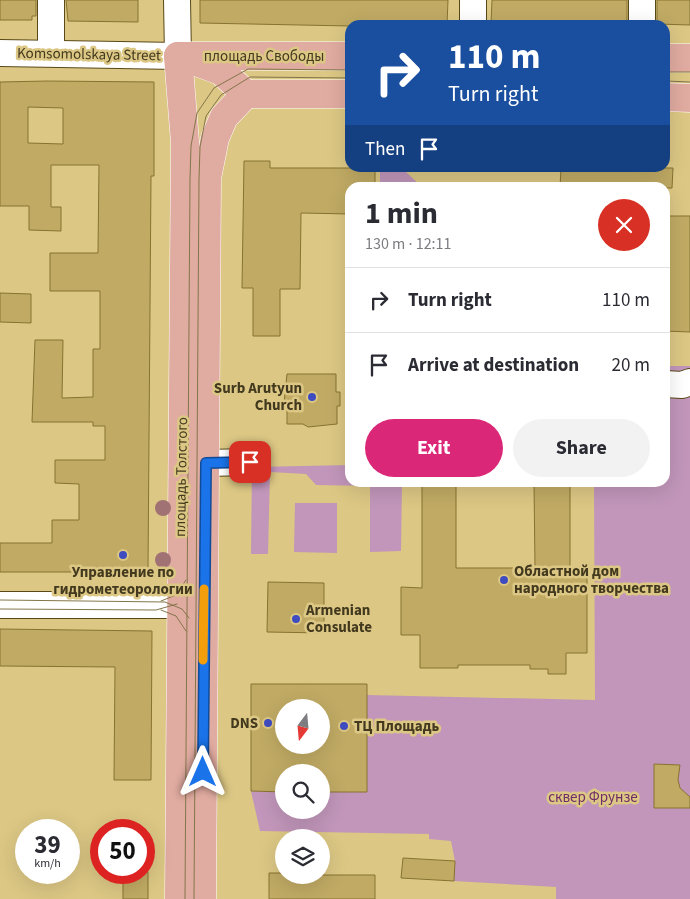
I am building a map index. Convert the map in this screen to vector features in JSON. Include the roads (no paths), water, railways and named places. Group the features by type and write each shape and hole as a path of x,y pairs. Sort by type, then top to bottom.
{"main road":[{"name":"площадь Свободы","path":"178,56 345,56"},
{"path":"178,56 221,71 246,94 345,94"},
{"name":"площадь Толстого","path":"178,56 185,142 179,899"},
{"path":"670,58 690,58"},
{"name":"площадь Толстого","path":"202,899 207,178 215,138 224,117 246,94"},
{"path":"670,97 690,98"}],"street":[{"path":"51,0 51,53"},
{"path":"177,0 178,56"},
{"path":"473,0 473,20"},
{"path":"642,0 642,20"},
{"name":"Komsomolskaya Street","path":"0,53 178,56"},
{"path":"670,384 690,382"},
{"path":"206,463 250,462"},
{"path":"0,605 180,605"}],"tram line":[{"path":"185,899 190,179 191,146 197,113 214,88 248,69 345,70"},
{"path":"670,72 690,72"},
{"path":"194,899 200,147 206,116 221,95 250,77 345,78"},
{"path":"670,81 690,82"},
{"path":"161,601 176,595 186,580"},
{"path":"0,600 165,602 182,609 189,618"},
{"path":"0,609 156,610 177,604"},
{"path":"161,610 176,616 186,631"}],"place":[{"name":"Surb Arutyun Church","path":"312,397"},
{"name":"Управление по гидрометеорологии","path":"123,555"},
{"name":"Областной дом народного творчества","path":"504,580"},
{"name":"Armenian Consulate","path":"296,619"},
{"name":"DNS","path":"268,723"},
{"name":"ТЦ Площадь","path":"344,726"}],"park label":[{"name":"сквер Фрунзе","path":"593,797"}]}
